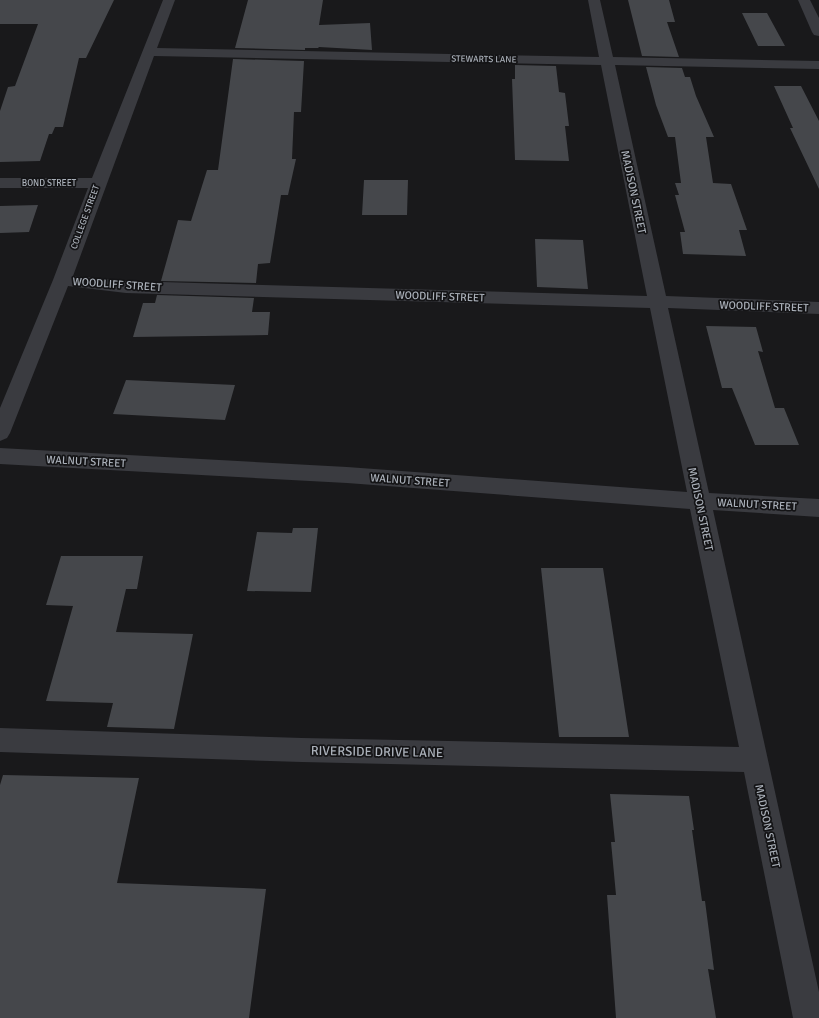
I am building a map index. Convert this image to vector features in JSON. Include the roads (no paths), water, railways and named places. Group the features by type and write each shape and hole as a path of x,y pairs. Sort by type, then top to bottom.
{"street":[{"name":"COLLEGE STREET","path":"0,433 62,280 169,0"},
{"name":"MADISON STREET","path":"594,0 808,1018"},
{"path":"804,0 819,32"},
{"name":"STEWARTS LANE","path":"149,52 819,66"},
{"name":"BOND STREET","path":"0,183 98,183"},
{"name":"WOODLIFF STREET","path":"62,280 126,287 819,308"},
{"name":"WALNUT STREET","path":"0,456 347,475 700,501 819,508"},
{"name":"RIVERSIDE DRIVE LANE","path":"0,740 302,750 754,760"}]}
